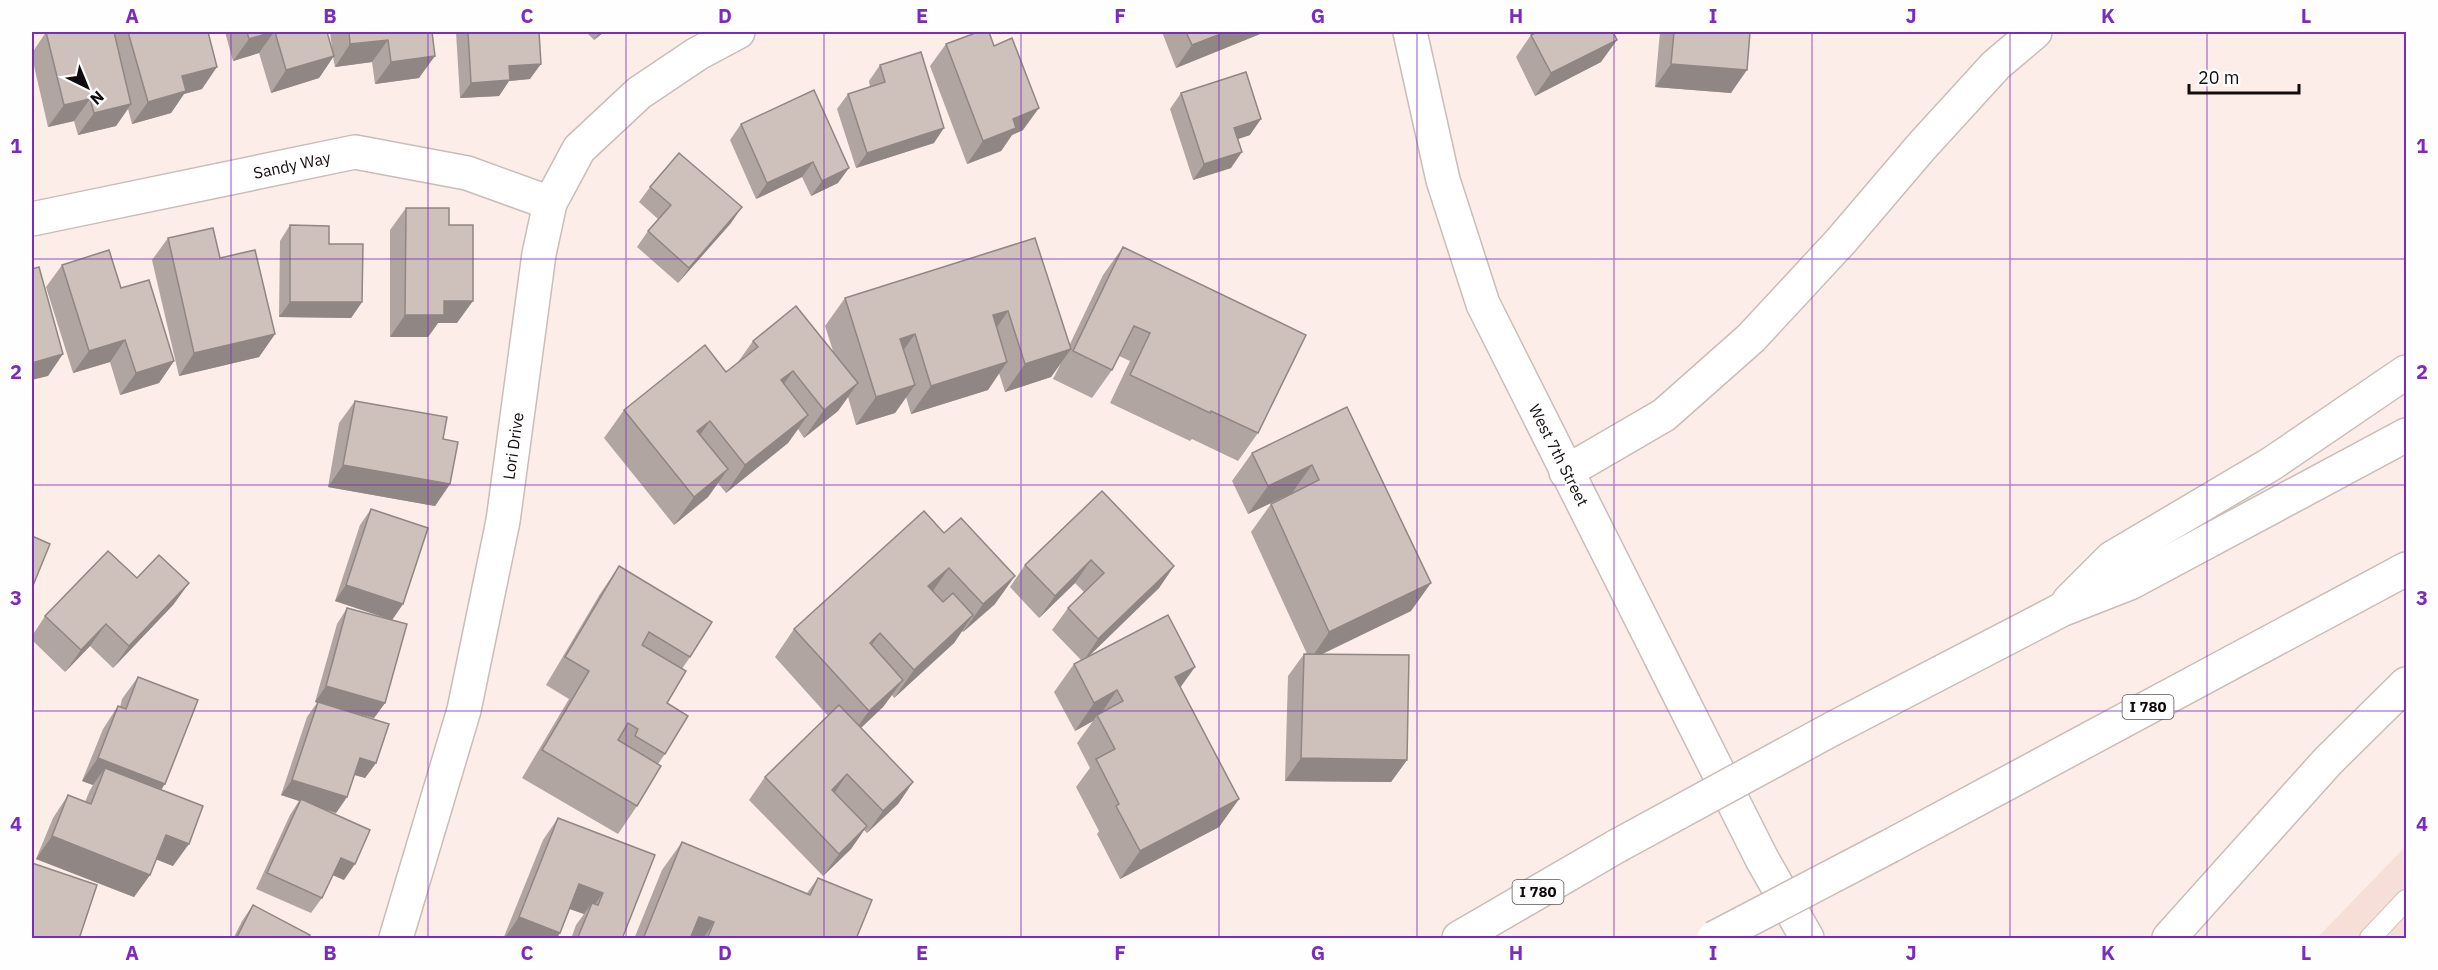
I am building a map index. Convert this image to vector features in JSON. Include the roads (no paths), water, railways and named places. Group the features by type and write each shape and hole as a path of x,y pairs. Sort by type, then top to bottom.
{"main road":[{"name":"Lori Drive","path":"396,939 469,687 503,521 539,254 550,203 579,149 639,93 696,54 738,32"},
{"name":"West 7th Street","path":"1410,32 1443,180 1483,304 1762,859 1807,939"},
{"path":"1566,472 1664,415 1751,338 1841,241 1922,146 1996,65 2035,32"},
{"name":"Sandy Way","path":"32,219 355,152 467,173 550,203"},
{"path":"2061,610 2112,558 2271,464 2406,372"},
{"name":"I 780","path":"1460,939 1617,846 1832,729 2061,610 2130,583 2406,435"},
{"name":"I 780","path":"1714,939 2406,569"},
{"path":"2169,939 2328,761 2406,684"}],"lane":[{"path":"2370,939 2406,900"}]}
